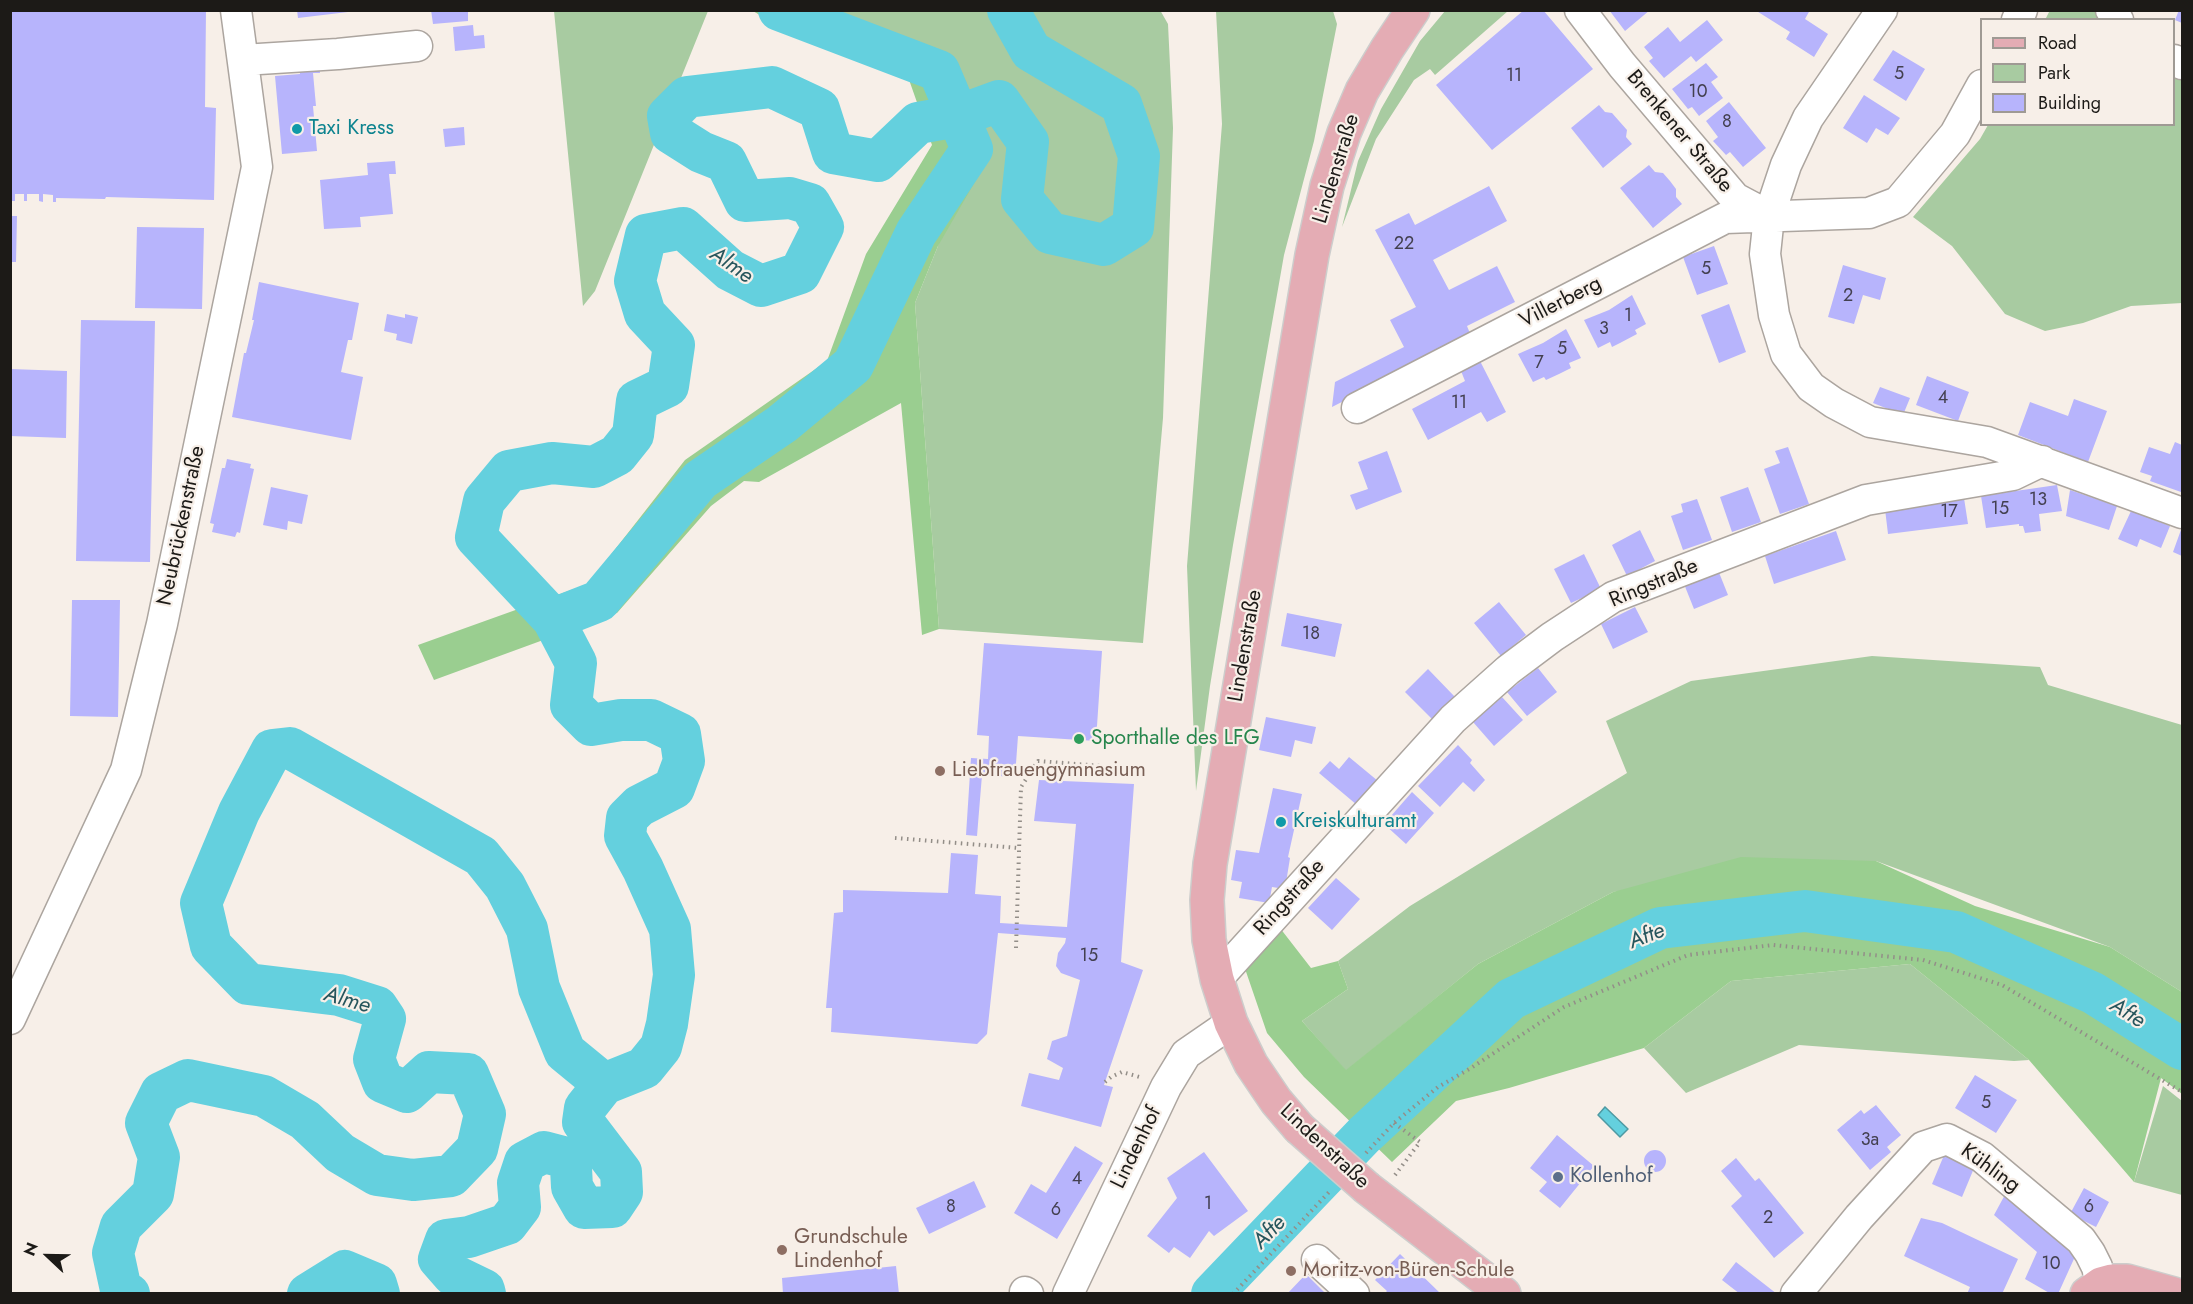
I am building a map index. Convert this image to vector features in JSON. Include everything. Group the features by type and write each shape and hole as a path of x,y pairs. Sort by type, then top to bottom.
{"main road":[{"name":"Lindenstraße","path":"1413,10 1362,91 1344,133 1327,186 1312,255 1210,864 1207,900 1209,940 1217,979 1231,1023 1251,1064 1276,1101 1299,1128 1364,1177 1504,1293"},
{"path":"2094,1289 2112,1281 2127,1281 2174,1293"}],"street":[{"name":"Neubrückenstraße","path":"10,1019 126,770 159,635 257,167 236,10"},
{"name":"Brenkener Straße","path":"1580,10 1622,65 1735,198 1769,216"},
{"path":"1882,10 1808,118 1786,165 1769,216 1765,254 1774,315 1786,354 1811,387 1833,403 1870,422 1987,442 2182,513"},
{"path":"243,60 417,46"},
{"name":"Villerberg","path":"1357,408 1725,218 1869,213 1898,202 1955,134 1980,89"},
{"name":"Ringstraße","path":"1217,979 1453,718 1508,670 1552,637 1613,597 1866,500 2013,475 2042,461"},
{"name":"Lindenhof","path":"1068,1293 1166,1087 1186,1054 1231,1023"},
{"name":"Kühling","path":"1796,1293 1859,1217 1923,1147 1947,1139 1982,1157 2081,1240 2097,1267 2094,1289"},
{"path":"1317,1260 1354,1293"}],"path":[{"path":"1016,948 1021,787 1038,761 1102,766"},
{"path":"896,838 1019,848"},
{"path":"1364,1177 1394,1123 1438,1087 1564,1007 1688,955 1773,945 1923,960 2002,985 2182,1092"},
{"path":"1105,1082 1122,1072 1166,1087"},
{"path":"1233,1293 1364,1177 1420,1142 1394,1123"}],"green space":[{"path":"1160,10 1168,24 1173,128 1163,418 1143,643 939,629 915,303 938,246 958,66 834,11"},
{"path":"2050,10 2098,11 2102,18 2046,18"},
{"path":"554,11 708,11 595,291 583,306"},
{"path":"753,11 834,11 958,66 991,154 938,246 915,303 939,629 922,635 901,403 759,482 744,481 711,506 617,613 434,680 418,645 588,584 685,460 827,361 866,254 932,145 907,74 776,25"},
{"path":"1216,11 1333,11 1337,24 1314,141 1284,255 1233,545 1196,791 1187,566 1222,124"},
{"path":"1445,11 1508,11 1435,75 1430,69 1414,80 1376,139 1342,227 1358,161 1381,109 1420,41"},
{"path":"2175,74 2182,75 2182,303 2131,306 2083,323 2045,331 2005,314 1952,246 1913,217 1980,139 1987,126 2175,126"},
{"path":"1872,656 2040,667 2048,685 2182,725 2182,992 2110,947 1876,861 1613,892 1478,964 1346,1071 1302,1021 1348,989 1338,961 1410,906 1627,773 1606,721 1691,681"},
{"path":"1741,857 1876,861 1975,906 2110,947 2182,992 2182,1094 2161,1078 2134,1182 2029,1060 1910,964 1731,981 1644,1048 1509,1088 1456,1101 1392,1162 1304,1077 1267,1033 1241,957 1280,928 1311,968 1338,961 1348,989 1302,1021 1346,1070 1478,964 1613,892"},
{"path":"1910,964 2029,1060 2014,1061 1799,1045 1686,1093 1644,1048 1731,981"},
{"path":"2163,1086 2182,1101 2182,1195 2134,1182"}],"water":[{"path":"1605,1107 1628,1129 1620,1137 1598,1115"}],"building":[{"path":"10,10 206,10 205,107 216,108 214,200 106,197 105,199 56,198 56,202 53,202 53,195 43,194 43,202 39,201 39,194 27,194 27,201 24,201 24,194 15,194 15,201 11,201"},
{"path":"297,10 348,10 348,12 298,18"},
{"path":"431,10 468,10 468,21 433,24"},
{"path":"1524,10 1543,10 1593,69 1492,150 1436,85"},
{"path":"1609,10 1650,10 1625,31"},
{"path":"1755,10 1810,10 1805,19 1828,34 1814,57 1786,39 1790,32"},
{"path":"2179,10 2182,10 2182,23 2175,20"},
{"path":"1707,20 1723,40 1696,62 1691,56 1664,78 1649,61 1653,58 1644,47 1668,27 1680,42"},
{"path":"473,25 474,36 484,35 485,48 455,51 453,27"},
{"path":"1893,50 1925,69 1906,101 1873,80"},
{"path":"319,62 320,73 313,73 317,151 282,154 275,76 300,74 298,63"},
{"path":"1706,63 1718,77 1711,82 1723,98 1699,116 1692,107 1688,109 1672,89"},
{"path":"1864,95 1900,118 1888,135 1876,128 1867,143 1843,128"},
{"path":"1729,102 1766,148 1743,167 1730,152 1726,155 1713,141 1718,137 1706,121"},
{"path":"1599,105 1605,112 1612,113 1627,130 1626,137 1632,144 1603,168 1571,128"},
{"path":"464,127 465,145 445,147 443,129"},
{"path":"395,161 396,174 389,174 393,214 360,217 361,227 324,229 320,180 368,175 367,163"},
{"path":"1649,165 1655,172 1663,173 1670,181 1676,189 1676,197 1682,204 1653,228 1620,188"},
{"path":"1489,186 1507,221 1433,260 1449,290 1497,266 1515,302 1467,326 1471,336 1332,407 1335,382 1404,347 1390,320 1416,307 1375,230 1409,213 1415,225"},
{"path":"10,216 17,216 16,262 10,262"},
{"path":"137,227 204,228 202,309 135,308"},
{"path":"1714,246 1728,284 1697,295 1683,257"},
{"path":"1843,265 1886,278 1880,300 1863,295 1854,324 1828,317"},
{"path":"259,282 359,303 352,340 348,340 341,372 363,377 351,440 232,417 244,353 246,353 254,320 252,320"},
{"path":"1632,295 1646,324 1635,330 1637,334 1612,347 1610,342 1598,348 1584,320 1609,310"},
{"path":"1729,304 1746,352 1719,363 1701,315"},
{"path":"387,314 405,318 405,314 418,317 412,344 396,340 397,334 384,331"},
{"path":"81,320 155,321 150,562 76,561"},
{"path":"1566,329 1581,358 1569,363 1571,368 1559,374 1546,380 1544,377 1533,382 1518,354"},
{"path":"1480,361 1506,412 1487,422 1481,412 1428,440 1412,409 1465,381 1461,371"},
{"path":"10,369 67,371 66,438 10,436"},
{"path":"1927,376 1969,392 1958,421 1916,405"},
{"path":"1880,387 1910,398 1903,415 1873,403"},
{"path":"2074,399 2107,411 2088,462 2018,435 2030,402 2068,416"},
{"path":"2175,442 2182,445 2181,492 2150,481 2152,476 2140,472 2149,447 2170,454"},
{"path":"1788,447 1809,504 1780,514 1764,469 1780,463 1775,451"},
{"path":"1387,451 1402,492 1356,510 1350,495 1368,489 1358,462"},
{"path":"227,459 251,464 250,468 254,469 240,533 237,532 235,537 212,532 214,524 210,523 222,468 225,468"},
{"path":"2057,485 2062,511 2039,514 2041,531 2025,533 2023,526 2019,524 1986,528 1981,496"},
{"path":"271,487 308,495 302,524 288,521 287,530 263,525"},
{"path":"1748,487 1761,522 1732,532 1720,497"},
{"path":"2070,490 2117,506 2109,530 2066,516"},
{"path":"1964,498 1968,524 1888,534 1885,509"},
{"path":"1697,499 1712,540 1683,550 1671,516 1683,512 1681,504"},
{"path":"2131,511 2170,526 2161,548 2140,539 2137,547 2118,539"},
{"path":"2182,527 2182,556 2173,552"},
{"path":"1640,530 1655,561 1627,576 1612,545"},
{"path":"1836,531 1846,560 1774,584 1765,556"},
{"path":"1584,554 1601,589 1571,603 1554,569"},
{"path":"1718,570 1728,595 1694,609 1684,584"},
{"path":"72,600 120,600 118,717 70,716"},
{"path":"1499,602 1526,635 1501,656 1474,623"},
{"path":"1635,607 1648,632 1613,649 1601,624"},
{"path":"1287,613 1342,624 1335,657 1281,646"},
{"name":"Sporthalle des LFG","path":"984,643 1102,651 1096,741 1018,736 1015,777 982,775 977,836 966,835 971,758 988,759 989,736 977,735"},
{"path":"1538,668 1557,692 1527,716 1507,692"},
{"path":"1428,669 1455,697 1432,719 1405,692"},
{"path":"1502,697 1523,720 1494,746 1473,722"},
{"path":"1266,717 1316,727 1312,744 1295,740 1291,757 1259,750"},
{"path":"1458,745 1472,760 1470,763 1485,780 1474,792 1463,782 1440,807 1418,786"},
{"path":"1349,757 1378,781 1357,805 1319,773 1330,761 1339,769"},
{"path":"1039,780 1134,784 1121,962 1143,970 1104,1085 1113,1087 1101,1127 1021,1106 1029,1073 1059,1080 1063,1068 1047,1059 1052,1041 1067,1036 1080,980 1061,973 1056,966 1058,953 1066,938 998,933 987,1034 977,1044 831,1032 832,1008 826,1008 834,913 843,912 843,890 948,893 951,853 978,855 975,894 1001,896 1000,923 1067,927 1076,824 1034,821"},
{"name":"Kreiskulturamt","path":"1273,788 1302,794 1288,857 1290,858 1285,889 1272,887 1269,903 1239,898 1242,882 1231,880 1236,850 1259,853"},
{"path":"1412,792 1434,813 1406,844 1384,824"},
{"path":"1336,878 1360,899 1332,930 1308,908"},
{"path":"1975,1075 2017,1100 1996,1133 1955,1108"},
{"path":"1876,1105 1901,1135 1887,1147 1891,1152 1870,1170 1837,1130 1861,1110 1864,1114"},
{"path":"1557,1135 1594,1166 1560,1208 1539,1191 1547,1182 1530,1168"},
{"path":"1075,1146 1103,1163 1057,1239 1014,1213 1031,1184 1046,1193"},
{"path":"1947,1148 1977,1161 1962,1197 1932,1184"},
{"path":"1655,1150 1663,1153 1666,1161 1663,1169 1655,1172 1647,1169 1644,1161 1647,1153"},
{"path":"1204,1152 1248,1211 1214,1236 1209,1231 1190,1258 1174,1247 1169,1253 1147,1236 1177,1198 1167,1178"},
{"path":"1736,1158 1755,1181 1759,1178 1804,1233 1774,1258 1731,1206 1742,1196 1721,1171"},
{"path":"974,1181 986,1207 929,1234 916,1208"},
{"path":"2084,1188 2109,1202 2096,1227 2070,1214"},
{"path":"2007,1191 2078,1250 2058,1294 2051,1294 2025,1279 2037,1252 1994,1215"},
{"path":"1921,1218 1942,1223 2018,1259 2002,1294 1967,1294 1970,1287 1904,1256"},
{"path":"1400,1254 1441,1294 1384,1294 1387,1291 1375,1280"},
{"path":"1736,1262 1777,1294 1740,1294 1722,1280"},
{"name":"Grundschule Lindenhof","path":"896,1266 899,1294 783,1294 782,1278"},
{"path":"1306,1274 1326,1294 1287,1294"}],"waterway":[{"name":"Alme","path":"553,619 599,601 700,480 782,424 853,365 916,233 972,149 939,71 779,10"},
{"name":"Alme","path":"485,1294 484,1290 453,1275 439,1259 446,1240 469,1237 507,1224 520,1207 518,1183 525,1162 544,1152 563,1157 571,1168 572,1187 584,1208 612,1207 622,1192 621,1172 583,1122 585,1108 604,1084 644,1068 661,1047 667,1024 674,975 670,929 643,869 625,836 627,818 639,806 674,788 684,761 680,734 651,720 621,720 591,725 571,705 576,663 553,619 476,537 484,501 509,471 552,463 594,467 617,455 633,435 637,401 668,386 674,345 645,314 635,281 646,235 683,228 730,270 761,286 800,273 823,227 810,204 790,198 745,201 726,162 701,152 671,133 668,116 687,97 772,87 819,109 833,153 878,161 918,123 958,116 999,101 1028,142 1022,199 1050,233 1104,245 1133,227 1139,156 1121,104 1031,51 1008,10"},
{"name":"Alme","path":"129,1294 121,1290 113,1253 121,1226 153,1194 159,1157 146,1123 161,1093 188,1080 264,1096 305,1120 340,1153 377,1175 413,1180 451,1176 477,1149 485,1114 468,1074 429,1072 407,1092 383,1082 374,1059 385,1019 377,1007 339,995 248,984 211,946 201,903 239,812 272,750 290,748 481,856 505,886 527,929 539,988 565,1052 604,1084"},
{"name":"Afte","path":"1212,1294 1364,1135 1511,999 1660,928 1805,911 1956,932 2093,993 2182,1049"},
{"name":"Alme","path":"308,1294 345,1271 376,1284 379,1294"}],"place":[{"name":"Taxi Kress","path":"297,129"},
{"name":"Sporthalle des LFG","path":"1079,739"},
{"name":"Liebfrauengymnasium","path":"940,771"},
{"name":"Kreiskulturamt","path":"1281,822"},
{"name":"Kollenhof","path":"1558,1177"},
{"name":"Grundschule Lindenhof","path":"782,1250"},
{"name":"Moritz-von-Büren-Schule","path":"1291,1271"}]}
